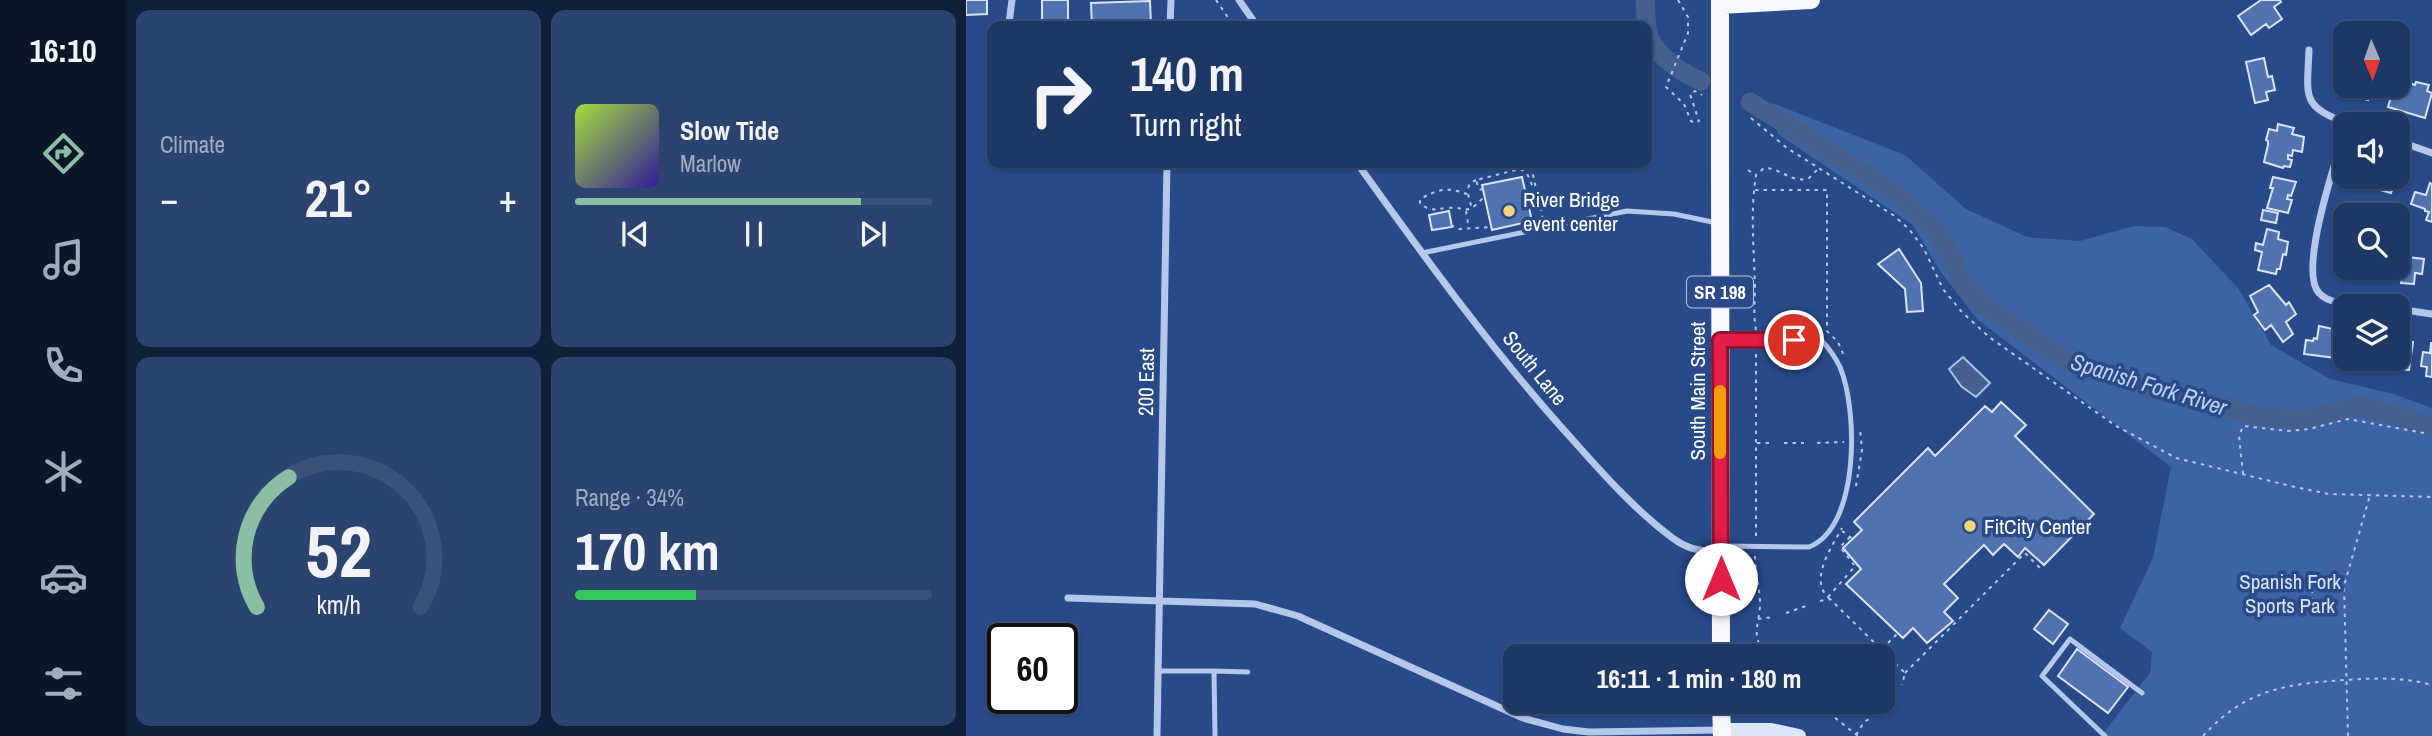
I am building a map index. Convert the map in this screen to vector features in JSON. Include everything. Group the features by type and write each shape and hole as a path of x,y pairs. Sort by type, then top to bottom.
{"main road":[{"path":"1720,3 1811,0"},
{"name":"South Main Street","path":"1720,3 1721,644"},
{"path":"1721,714 1722,733"}],"street":[{"path":"1009,21 1012,0"},
{"path":"1170,21 1171,0"},
{"path":"1239,0 1254,21"},
{"path":"2309,50 2307,89 2311,103 2320,113 2333,118"},
{"path":"2410,145 2432,153"},
{"name":"200 East","path":"1157,736 1167,168"},
{"name":"South Lane","path":"1361,168 1532,396 1610,483 1676,541 1704,552 1721,549"},
{"path":"2333,168 2319,218 2312,277 2317,292 2333,301"},
{"path":"2410,311 2432,314"},
{"path":"1068,598 1255,604 1279,610 1298,616 1523,718 1563,729 1588,732 1722,733 1771,730 1799,736"}],"lane":[{"path":"1422,253 1627,211 1674,214 1720,223"},
{"path":"1720,340 1821,340 1840,368 1849,402 1852,432 1850,470 1844,498 1830,531 1820,543 1809,547 1755,546 1721,549"},
{"path":"2105,736 2042,676 2070,639 2142,693"},
{"path":"1158,671 1248,672"},
{"path":"1214,671 1215,736"}],"path":[{"path":"1216,0 1231,21"},
{"path":"1678,0 1688,17 1688,33 1666,87 1684,104 1690,121 1695,123 1699,121 1699,117 1690,94 1695,91 1702,95"},
{"path":"1751,118 1787,148 1893,215 1909,229 1924,249 1943,289 1961,311 1989,337 2116,426 2176,458 2243,475 2329,494 2432,497"},
{"path":"1531,168 1536,198"},
{"path":"1759,644 1757,619 1760,599 1755,570 1756,340 1752,244 1756,175 1764,168 1770,168 1793,180 1801,180 1808,179 1819,168"},
{"path":"1472,209 1468,193 1469,183 1520,169 1526,171 1530,179 1544,220"},
{"path":"1748,170 1756,175"},
{"path":"1476,180 1479,188 1483,190"},
{"path":"1468,193 1450,188 1440,189 1419,199 1420,204 1431,211 1445,208 1472,209 1478,205 1479,200 1486,201"},
{"path":"1527,198 1558,194"},
{"path":"1466,210 1469,229"},
{"path":"1451,225 1459,229 1491,227"},
{"path":"2243,475 2239,436 2243,426 2288,431 2309,429 2348,419 2424,433"},
{"path":"1817,443 1844,442"},
{"path":"1756,443 1773,443"},
{"path":"1784,443 1804,443"},
{"path":"2348,736 2343,596 2345,579 2371,494"},
{"path":"1840,547 1851,538 1841,530"},
{"path":"1828,597 1856,565 1840,547 1831,545"},
{"path":"1902,685 1905,673 2025,553 2042,570"},
{"path":"2312,610 2313,577 2345,579"},
{"path":"1820,601 1830,599 1876,644"},
{"path":"1786,613 1806,606"},
{"path":"1757,619 1773,617"},
{"path":"1888,644 1898,633"},
{"path":"1895,663 1905,673"},
{"path":"2203,736 2227,713 2267,691 2294,683 2398,679 2432,685"},
{"path":"1830,714 1857,736 1864,722 1871,718"}],"green space":[{"name":"Spanish Fork Sports Park","path":"1772,103 1905,155 1966,209 2027,237 2080,241 2133,226 2165,227 2192,239 2238,288 2271,345 2330,379 2394,394 2432,408 2432,736 2101,736 2150,673 2152,652 2120,628 2153,558 2171,467 1977,319 1940,271 1913,225 1778,134"}],"shaded area":[{"path":"1963,357 1990,383 1976,397 1961,386 1949,369"}],"building":[{"path":"966,0 987,0 987,14 966,15"},
{"path":"1042,0 1068,0 1068,21 1042,21"},
{"path":"2261,0 2280,0 2274,7 2282,19 2269,28 2266,24 2251,35 2238,16"},
{"path":"1150,1 1151,21 1092,21 1091,3"},
{"path":"2264,58 2268,77 2272,76 2275,90 2266,92 2268,100 2255,103 2246,62"},
{"path":"2410,83 2429,85 2427,91 2432,93 2425,118 2388,107 2391,98 2410,98"},
{"path":"2278,124 2294,128 2292,134 2304,137 2302,152 2293,150 2292,156 2288,155 2288,159 2292,160 2290,167 2283,168 2264,162 2269,129 2277,131"},
{"name":"River Bridge event center","path":"1522,177 1532,221 1492,230 1482,185"},
{"path":"2273,177 2296,182 2291,196 2288,195 2287,199 2292,200 2288,213 2267,208"},
{"path":"2430,183 2432,222 2426,220 2429,212 2411,204 2415,192 2426,195"},
{"path":"2377,189 2392,189 2391,193"},
{"path":"2263,210 2278,213 2276,223 2261,220"},
{"path":"1449,211 1452,227 1432,230 1429,215"},
{"path":"2267,229 2279,232 2278,239 2288,242 2286,255 2283,254 2280,269 2277,269 2276,274 2258,270 2262,252 2255,250 2256,243 2263,245"},
{"path":"1899,249 1921,283 1923,311 1907,312 1905,289 1878,264"},
{"path":"2410,257 2424,259 2422,274 2415,273 2414,284 2401,283 2401,280 2410,280"},
{"path":"2269,285 2286,305 2289,302 2296,314 2286,322 2293,334 2283,342 2271,325 2265,330 2254,315 2258,312 2250,296"},
{"path":"2319,326 2333,329 2333,358 2304,354 2306,340 2317,339"},
{"path":"2410,341 2413,342 2410,363"},
{"path":"2431,343 2432,377 2426,376 2427,367 2421,366 2423,352 2430,353"},
{"name":"FitCity Center","path":"2001,402 2026,425 2015,436 2094,514 2044,565 2025,548 2018,557 2004,544 1993,555 1984,545 1944,584 1958,598 1944,612 1953,621 1927,643 1913,628 1903,638 1846,584 1861,569 1843,548 1862,530 1854,522 1928,448 1935,456 1985,406 1992,412"},
{"path":"2049,610 2068,624 2053,644 2034,629"},
{"path":"2077,649 2128,687 2108,713 2058,676"}],"waterway":[{"name":"Spanish Fork River","path":"1645,0 1646,21"},
{"name":"Spanish Fork River","path":"1652,42 1672,64 1701,81"},
{"name":"Spanish Fork River","path":"1750,102 1893,191 1934,228 1949,251 1964,287 1982,304 2069,362 2164,392 2250,414 2299,421 2359,406 2432,426"}],"slow traffic":[{"path":"1720,391 1720,453"}],"place":[{"name":"River Bridge event center","path":"1509,211"},
{"name":"FitCity Center","path":"1970,526"}],"route":[{"path":"1721,579 1720,340 1794,340"}]}
